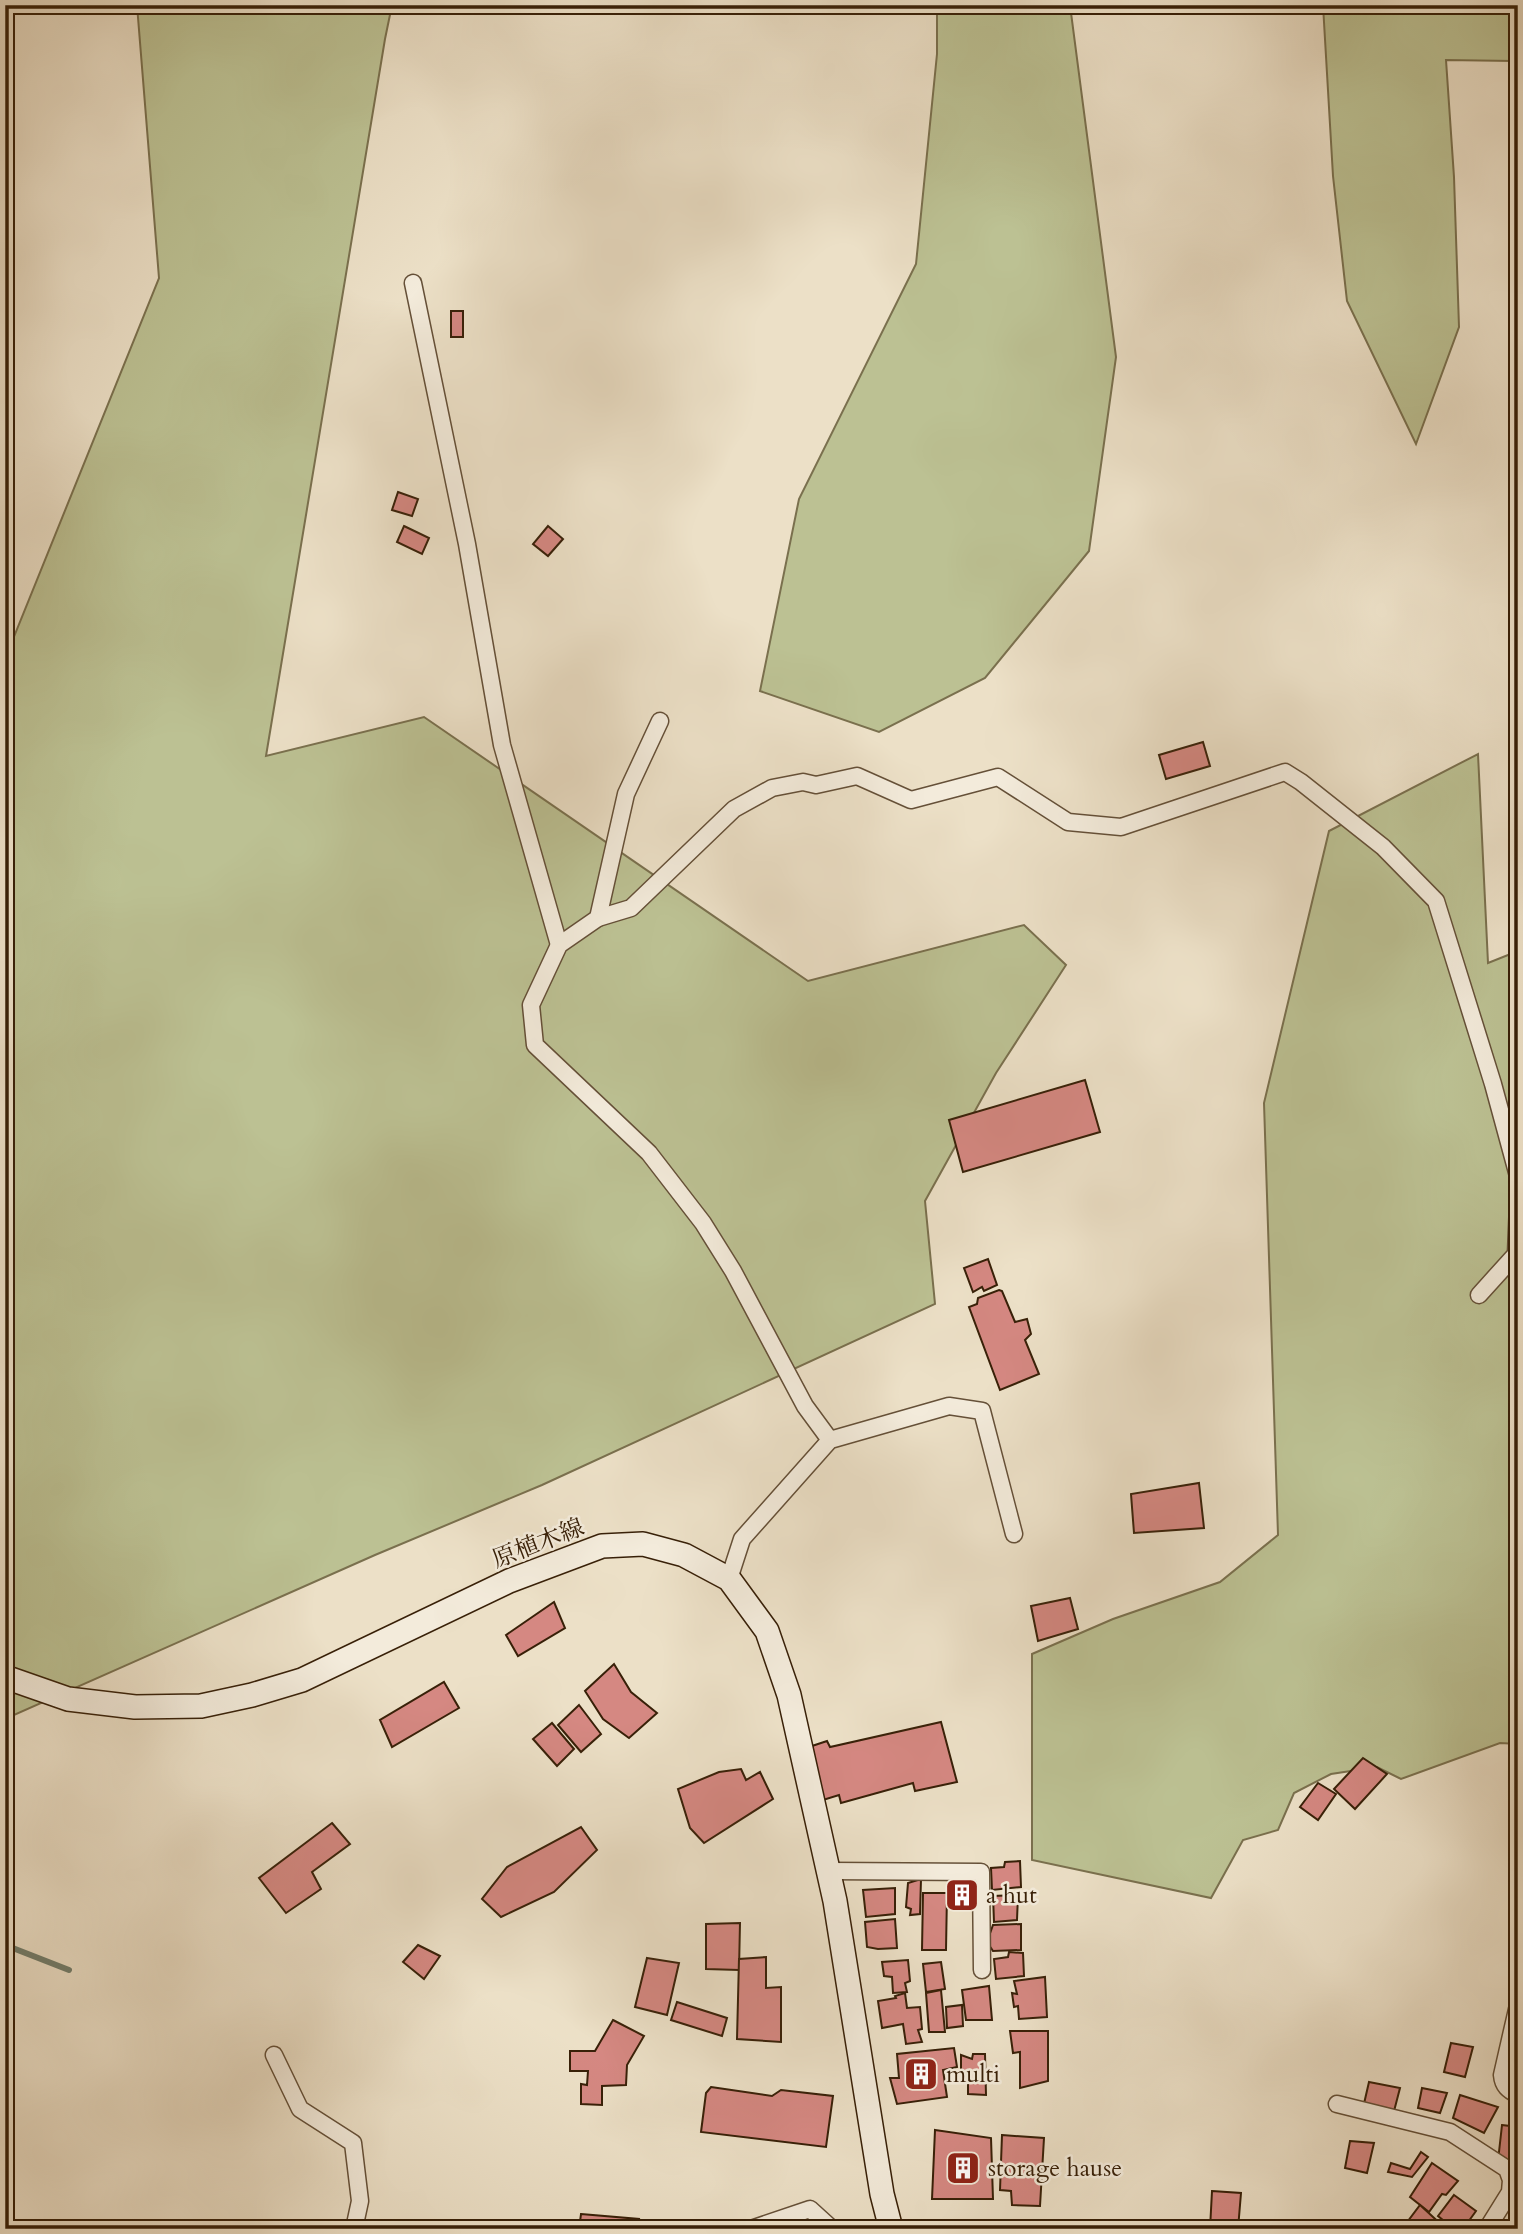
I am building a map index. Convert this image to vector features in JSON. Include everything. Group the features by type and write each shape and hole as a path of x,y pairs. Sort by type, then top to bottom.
{"main road":[{"name":"原植木線","path":"5,1677 68,1699 135,1707 201,1706 302,1680 509,1581 602,1546 643,1544 684,1555 729,1579 767,1631 789,1695 829,1871 882,2194 891,2229"}],"street":[{"path":"413,283 467,544 502,745 559,946"},
{"path":"598,918 626,794 660,721"},
{"path":"830,1440 805,1406 733,1271 703,1223 649,1153 535,1045 531,1005 559,946 598,918 631,908 734,809 772,788 803,782 816,785 857,776 911,800 998,777 1068,822 1121,827 1285,772 1383,847 1436,901 1493,1084 1518,1176"},
{"path":"1479,1295 1516,1254 1518,1205"},
{"path":"729,1579 742,1539 830,1440 949,1406 982,1411 1014,1534"},
{"path":"829,1871 981,1872 982,1970"},
{"path":"1518,2005 1502,2075 1503,2084 1518,2095"},
{"path":"274,2055 300,2109 353,2143 360,2201 354,2229"},
{"path":"1337,2104 1450,2132 1507,2169 1511,2180 1510,2192 1487,2229"},
{"path":"751,2229 810,2209"},
{"path":"808,2229 810,2209"},
{"path":"810,2209 832,2229"}],"green space":[{"path":"137,5 392,5 266,756 424,717 808,981 1024,925 1066,965 996,1073 925,1201 935,1304 542,1485 375,1555 5,1719 5,659 159,278"},
{"path":"937,5 1070,5 1116,357 1089,551 985,678 879,732 760,691 799,499 916,264 937,54"},
{"path":"1323,5 1518,5 1518,58 1513,61 1446,60 1454,177 1459,327 1416,444 1347,301 1333,176"},
{"path":"1478,754 1488,963 1518,951 1518,1744 1500,1743 1401,1779 1377,1767 1331,1774 1294,1793 1278,1830 1243,1840 1211,1898 1032,1860 1032,1654 1113,1619 1220,1582 1278,1535 1264,1103 1329,831"}],"building":[{"path":"451,311 463,311 463,337 451,337"},
{"path":"398,492 418,499 412,516 392,510"},
{"path":"404,526 429,538 422,554 397,542"},
{"path":"548,526 563,539 548,556 533,544"},
{"path":"1203,742 1210,766 1166,779 1159,755"},
{"path":"1085,1080 1100,1132 963,1172 949,1120"},
{"path":"988,1259 997,1285 984,1291 982,1287 973,1292 964,1268"},
{"path":"1002,1291 1015,1322 1027,1319 1031,1334 1025,1340 1039,1374 1000,1390 969,1307 977,1304 978,1298"},
{"path":"1199,1483 1204,1528 1134,1533 1131,1494"},
{"path":"1070,1598 1078,1629 1038,1641 1031,1606"},
{"path":"554,1602 565,1628 518,1656 506,1635"},
{"path":"614,1664 631,1692 657,1713 629,1738 603,1719 585,1691"},
{"path":"444,1682 459,1708 392,1747 380,1720"},
{"path":"579,1705 601,1734 581,1752 558,1725"},
{"path":"941,1722 957,1782 915,1791 913,1783 841,1803 839,1795 823,1800 812,1746 827,1741 830,1747"},
{"path":"552,1723 574,1749 557,1766 533,1739"},
{"path":"1363,1758 1387,1774 1355,1809 1334,1789"},
{"path":"741,1769 746,1780 760,1772 773,1799 704,1843 690,1828 678,1789 719,1772"},
{"path":"1318,1783 1336,1794 1318,1820 1300,1807"},
{"path":"332,1823 350,1844 312,1872 321,1889 286,1913 259,1878"},
{"path":"581,1827 597,1850 554,1892 501,1917 482,1899 507,1867"},
{"path":"1020,1861 1021,1887 992,1890 991,1868 1004,1867 1005,1862"},
{"path":"921,1879 920,1914 910,1915 911,1909 906,1907 908,1883"},
{"path":"895,1888 895,1914 866,1917 863,1890"},
{"name":"a hut","path":"970,1890 970,1899 955,1900 955,1891"},
{"path":"923,1893 947,1893 946,1950 922,1950"},
{"path":"1018,1895 1017,1920 994,1922 993,1896"},
{"path":"895,1919 897,1948 867,1947 865,1922"},
{"path":"740,1923 739,1970 706,1969 706,1924"},
{"path":"1021,1924 1021,1950 993,1951 987,1942 993,1925"},
{"path":"418,1945 440,1956 424,1979 403,1962"},
{"path":"1009,1952 1023,1953 1024,1976 996,1979 994,1959 1008,1957"},
{"path":"766,1957 766,1988 781,1987 781,2042 737,2039 739,1959"},
{"path":"647,1958 679,1963 667,2015 635,2007"},
{"path":"908,1960 910,1981 905,1983 907,1992 893,1993 892,1977 884,1976 882,1962"},
{"path":"941,1962 945,1989 926,1992 923,1964"},
{"path":"1045,1977 1047,2017 1019,2019 1018,2006 1014,2007 1012,1993 1017,1994 1014,1981"},
{"path":"989,1986 992,2020 966,2020 962,1990"},
{"path":"941,1990 945,2032 929,2032 926,1993"},
{"path":"905,1993 907,2008 920,2007 922,2029 918,2030 922,2042 906,2044 903,2024 882,2028 878,2001 896,1998 895,1996"},
{"path":"677,2002 727,2018 722,2036 671,2020"},
{"path":"962,2005 963,2026 947,2028 946,2007"},
{"path":"613,2020 644,2036 627,2065 626,2085 602,2086 602,2105 581,2104 581,2084 587,2085 588,2071 570,2071 570,2051 595,2051"},
{"path":"1010,2031 1048,2031 1048,2081 1020,2088 1020,2052 1013,2053"},
{"path":"1451,2043 1473,2047 1465,2077 1444,2072"},
{"name":"multi","path":"954,2048 957,2067 943,2070 947,2097 897,2104 890,2078 899,2078 897,2054"},
{"path":"973,2054 985,2054 986,2095 968,2094 968,2079 961,2077 961,2055 972,2059"},
{"path":"1369,2082 1400,2088 1393,2115 1363,2108"},
{"path":"711,2087 772,2096 781,2090 833,2096 826,2147 701,2132 706,2093"},
{"path":"1422,2088 1447,2093 1440,2113 1418,2108"},
{"path":"1460,2095 1498,2107 1484,2133 1453,2118"},
{"path":"1502,2125 1518,2127 1518,2164 1498,2161"},
{"name":"storage hause","path":"935,2130 991,2138 993,2199 932,2199"},
{"path":"1002,2135 1044,2138 1040,2206 1012,2205 1011,2191 1000,2190"},
{"path":"1350,2141 1374,2143 1367,2173 1345,2168"},
{"path":"1421,2152 1428,2157 1412,2177 1388,2172 1391,2163 1410,2169"},
{"path":"1432,2163 1458,2181 1446,2195 1442,2194 1429,2212 1410,2197"},
{"path":"1212,2191 1241,2193 1238,2229 1210,2229"},
{"path":"1454,2195 1476,2211 1463,2229 1454,2229 1438,2216"},
{"path":"1420,2205 1445,2228 1445,2229 1402,2229"},
{"path":"581,2214 639,2219 637,2229 579,2229"}],"waterway":[{"path":"5,1945 69,1970"}],"place":[{"name":"a hut","path":"962,1895"},
{"name":"multi","path":"921,2074"},
{"name":"storage hause","path":"963,2168"}]}
